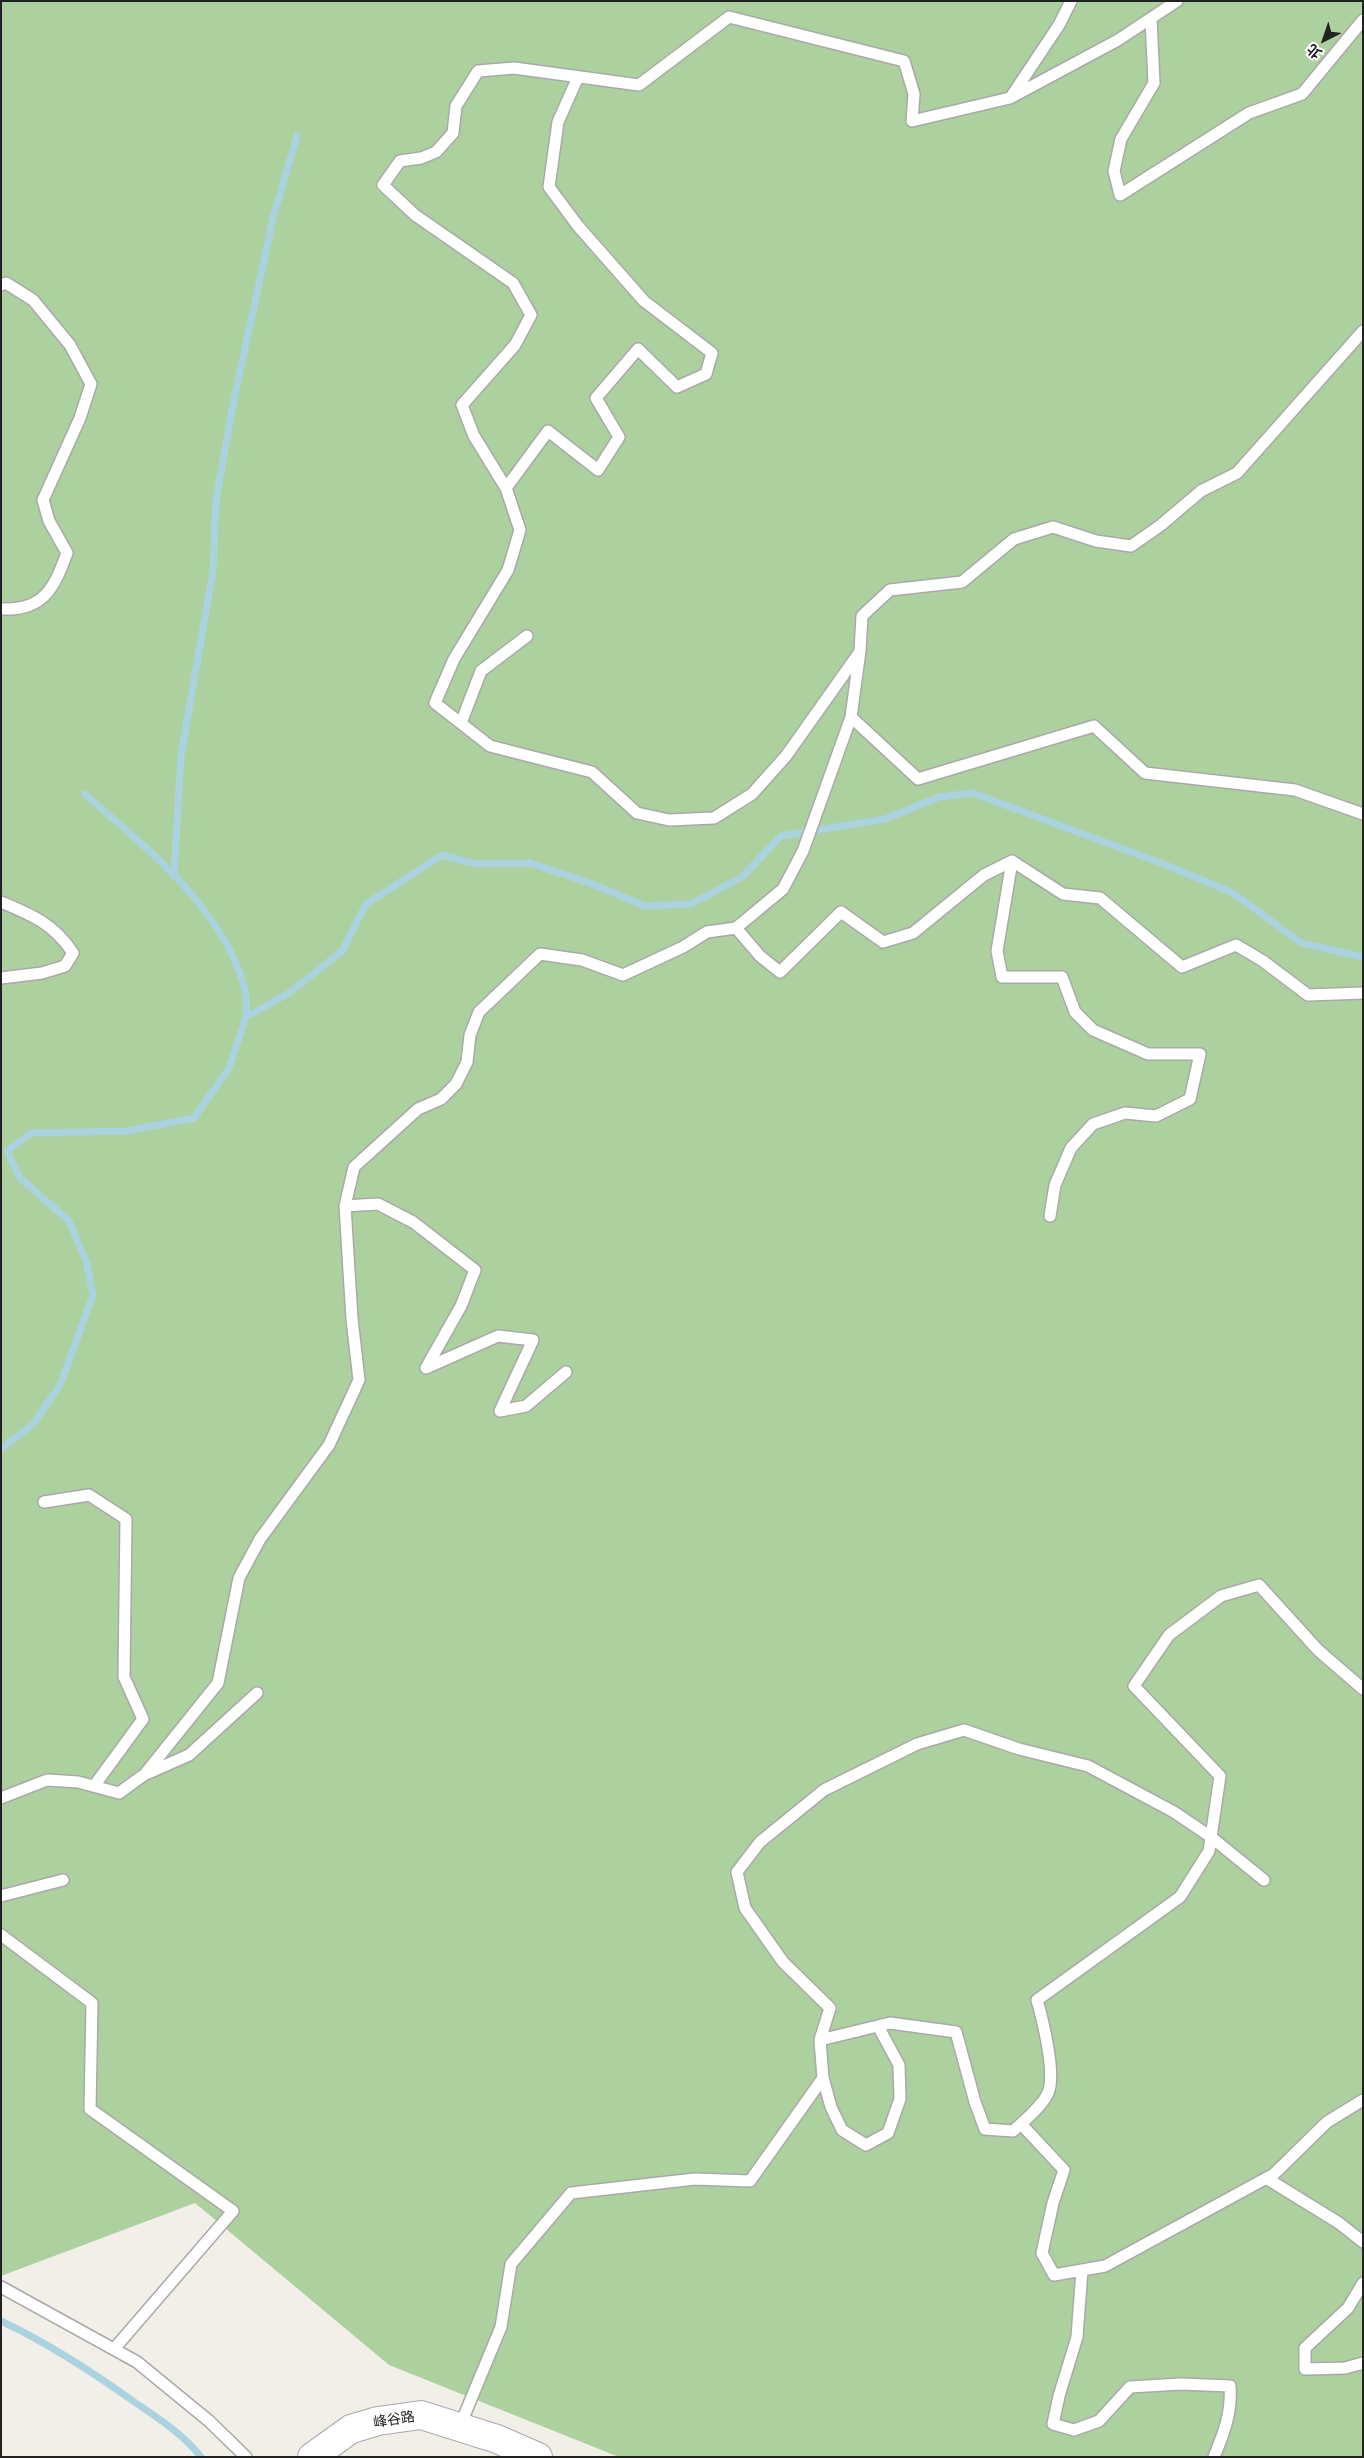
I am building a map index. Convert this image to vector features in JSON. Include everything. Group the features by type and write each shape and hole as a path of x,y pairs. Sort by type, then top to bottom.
{"street":[{"name":"峰谷路","path":"312,2457 351,2429 378,2420 421,2416 497,2439 538,2457"}],"lane":[{"path":"1010,98 1059,25 1071,1"},
{"path":"860,651 786,756 752,794 714,818 669,820 636,813 592,772 490,746 435,703 454,659 508,570 520,530 506,488 474,436 462,405 515,345 531,315 513,283 415,215 383,185 400,161 421,158 436,152 453,132 456,106 478,70 514,68 639,85 730,18 904,61 914,94 912,121 1010,98 1118,40 1178,1"},
{"path":"1151,19 1154,84 1121,139 1114,171 1120,195 1249,113 1302,94 1363,20"},
{"path":"506,488 548,431 598,470 619,437 596,398 638,349 677,387 706,374 712,353 644,301 578,226 549,187 558,122 578,77"},
{"path":"1,284 6,283 33,300 70,346 90,384 80,418 43,500 50,521 67,553 57,581 38,603 1,609"},
{"path":"145,1774 218,1683 239,1578 260,1540 329,1445 359,1380 352,1318 345,1206 354,1168 418,1109 441,1100 456,1084 467,1062 470,1036 478,1012 540,954 582,960 623,975 683,947 707,932 736,928 783,889 805,846 852,717 862,616 890,590 962,582 1014,540 1053,527 1096,541 1131,546 1161,525 1200,491 1237,472 1363,331"},
{"path":"461,723 482,671 526,636"},
{"path":"852,717 918,779 1094,726 1145,773 1295,790 1363,814"},
{"path":"736,928 760,956 780,972 841,912 883,942 891,940 913,933 984,875 1012,861"},
{"path":"1012,861 1063,894 1100,898 1182,967 1236,945 1263,961 1308,995 1363,993"},
{"path":"1012,861 997,951 1002,977 1062,977 1075,1012 1093,1030 1148,1054 1200,1054 1190,1099 1156,1116 1125,1113 1094,1124 1071,1148 1055,1185 1050,1216"},
{"path":"1,902 34,916 62,936 73,953 65,966 42,972 1,978"},
{"path":"345,1206 378,1204 413,1222 475,1270 461,1306 426,1368 498,1336 532,1340 500,1411 526,1406 566,1372"},
{"path":"44,1502 89,1495 126,1519 124,1677 143,1719 94,1786"},
{"path":"820,2040 890,2023 956,2032 975,2102 985,2129 1013,2131 1032,2113 1049,2091 1049,2065 1037,2000 1180,1897 1209,1851 1220,1776 1134,1686 1169,1635 1221,1596 1259,1584 1318,1650 1363,1689"},
{"path":"1,1798 47,1780 78,1782 118,1793 145,1774 189,1755 257,1694"},
{"path":"878,2026 899,2065 900,2099 888,2133 866,2144 842,2130 831,2107 823,2078 820,2040 830,2008 783,1962 745,1908 737,1872 760,1842 824,1790 917,1744 964,1730 1019,1749 1088,1766 1174,1812 1211,1837 1264,1880"},
{"path":"1,1896 63,1880"},
{"path":"1,1935 92,2003 90,2109 233,2211 114,2349"},
{"path":"459,2428 501,2326 511,2264 571,2193 695,2179 750,2181 823,2078"},
{"path":"1021,2124 1064,2170 1053,2203 1042,2253 1054,2275 1105,2266 1274,2174 1326,2122 1363,2100"},
{"path":"1266,2178 1339,2223 1363,2242"},
{"path":"1082,2270 1077,2337 1059,2396 1053,2424 1074,2430 1099,2421 1130,2387 1180,2384 1230,2386 1231,2402 1227,2427 1214,2457"},
{"path":"1363,2283 1348,2308 1305,2348 1306,2369 1344,2368 1363,2363"},
{"path":"1,2287 137,2362 209,2421 246,2457"}],"green space":[{"path":"1,1 1363,1 1363,2457 619,2457 389,2365 195,2203 1,2276"}],"waterway":[{"path":"174,876 181,755 213,571 216,500 233,404 274,214 297,136"},
{"path":"1,1449 34,1423 60,1385 93,1295 86,1261 69,1221 20,1178 7,1151 31,1133 127,1131 194,1118 229,1068 246,1017 289,993 342,951 366,904 442,855 476,864 530,863 590,883 645,906 691,904 742,877 781,836 885,819 939,797 973,793 1166,865 1233,893 1301,943 1363,957"},
{"path":"85,794 157,858 201,906 220,933 235,960 246,993 246,1017"},
{"path":"1,2321 52,2348 101,2379 169,2426 186,2440 201,2457"}]}
